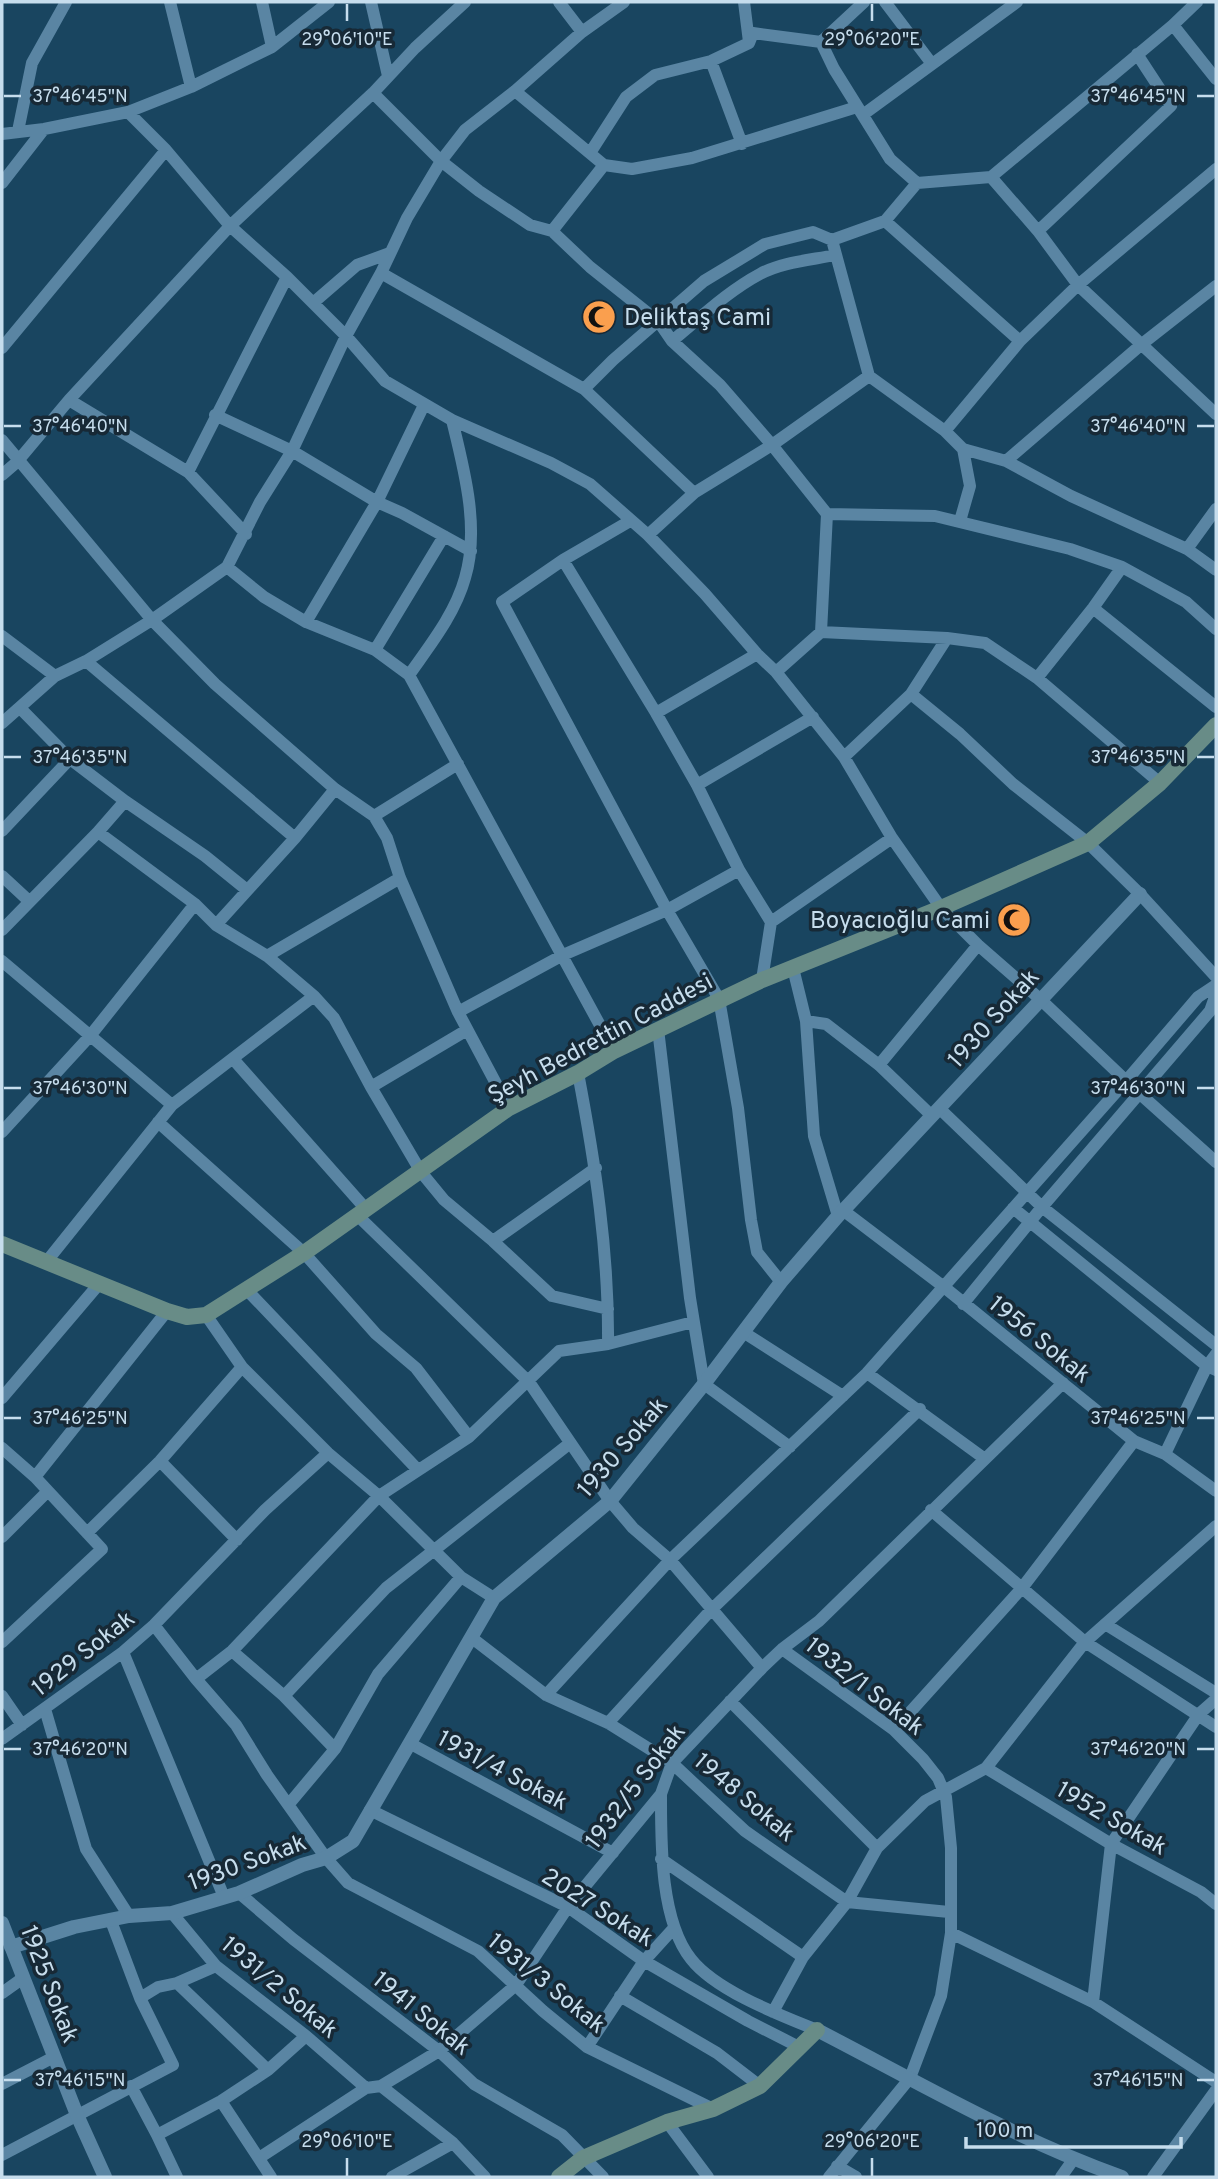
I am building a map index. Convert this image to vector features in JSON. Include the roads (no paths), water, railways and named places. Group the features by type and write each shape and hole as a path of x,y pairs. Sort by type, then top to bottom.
{"main road":[{"name":"Şeyh Bedrettin Caddesi","path":"206,1315 304,1253 509,1108 578,1073 614,1051 762,979 942,908 1088,843 1160,783 1216,725"},
{"path":"2,1244 167,1311 187,1317 206,1315"},
{"path":"559,2177 583,2158 667,2122 713,2109 760,2086 817,2030"}],"street":[{"path":"18,131 32,63 66,2"},
{"path":"170,2 191,87"},
{"path":"262,2 272,47"},
{"path":"2,134 44,129 128,112 191,87 272,47 329,2"},
{"path":"371,2 388,76"},
{"path":"2,475 18,462 69,400 230,226 466,2"},
{"path":"559,2 582,32"},
{"path":"2,723 55,676 86,661 152,620 227,567 260,502 292,451 346,336 381,273 407,218 441,161 465,130 515,91 582,32 624,2"},
{"path":"744,2 749,43"},
{"path":"821,42 864,2"},
{"path":"885,2 932,64"},
{"path":"515,91 604,165 632,169 692,158 861,111 932,64 1017,2"},
{"path":"584,388 704,281 765,244 814,232 832,240 885,221 917,183 991,177 1197,2"},
{"path":"1172,25 1216,79"},
{"path":"590,153 626,97 654,75 711,61 749,43 753,33 821,42"},
{"path":"821,42 834,69 890,159 917,183"},
{"path":"1038,231 1171,106 1137,54"},
{"path":"711,61 742,144"},
{"path":"373,93 441,161 479,191 530,225 552,231 590,267 659,322 672,341 720,385 772,445 827,514 821,632"},
{"path":"128,112 166,150 230,226 287,277 346,336 385,381 452,420 551,463 590,484 648,534 776,672 813,717 844,757 892,838 942,908 978,946 1041,999 1216,1162"},
{"path":"2,184 44,129"},
{"path":"2,348 166,150"},
{"path":"552,231 604,165"},
{"path":"945,431 1020,341 1077,285 1216,169"},
{"path":"991,177 1038,231 1077,285 1216,414"},
{"path":"885,221 1020,341"},
{"path":"832,240 869,376 945,431 963,449 1006,461 1070,496 1186,549 1216,570"},
{"path":"313,303 357,265 390,253"},
{"path":"672,341 724,299 762,273 792,263 835,255"},
{"path":"381,273 584,388 694,493"},
{"path":"188,472 287,277"},
{"path":"1006,461 1216,286"},
{"path":"648,534 694,493 772,445 869,376"},
{"path":"69,400 188,472 246,534"},
{"path":"306,622 377,502 424,405"},
{"path":"215,415 292,451 377,502 471,551"},
{"path":"409,675 444,625 465,579 471,551 463,467 452,420"},
{"path":"2,440 152,620 215,684 335,789 374,816 387,838 400,878 458,1012 509,1108"},
{"path":"960,521 970,486 963,449"},
{"path":"1186,549 1216,509"},
{"path":"827,514 935,516 1070,549 1122,567 1186,602 1216,629"},
{"path":"630,521 502,602 667,911 719,999 738,1108 757,1252 781,1282"},
{"path":"375,650 444,536"},
{"path":"563,561 656,713 697,785 739,870 771,922 762,979"},
{"path":"227,567 264,597 306,622 375,650 409,675 614,1051"},
{"path":"1037,678 1122,567"},
{"path":"1093,608 1216,707"},
{"path":"776,672 821,632 947,638 985,643 1037,678 1160,783"},
{"path":"2,636 55,676"},
{"path":"844,757 911,694 947,638"},
{"path":"656,713 757,654"},
{"path":"86,661 295,838"},
{"path":"911,694 960,734 1013,784 1088,843 1140,894 1216,977"},
{"path":"20,708 70,759 205,856 247,890"},
{"path":"697,785 813,717"},
{"path":"2,831 70,759"},
{"path":"374,816 458,764"},
{"path":"216,925 295,838 335,789"},
{"path":"2,930 125,801"},
{"path":"98,832 195,904 216,925 267,956 314,996 334,1018 421,1172 444,1200 552,1296 608,1309"},
{"path":"771,922 892,838"},
{"path":"458,1012 562,955 667,911 739,870"},
{"path":"2,876 29,901"},
{"path":"267,956 400,878"},
{"name":"1930 Sokak","path":"11,1947 74,1927 129,1916 172,1913 231,1895 302,1865 326,1858 353,1840 495,1598 610,1502 781,1282 841,1213 1140,894"},
{"path":"2,1132 90,1036 195,904"},
{"path":"879,1065 978,946"},
{"path":"2,961 172,1105"},
{"path":"793,968 806,1021 814,1136 841,1213"},
{"path":"546,1695 670,1560 867,1373 1198,997 1216,985"},
{"path":"963,1304 1042,1207 1210,1011 1216,994"},
{"path":"47,1261 172,1105 314,996"},
{"path":"806,1021 826,1024 879,1065 1042,1207 1216,1345"},
{"path":"658,1029 704,1384 790,1447"},
{"path":"371,1087 467,1030"},
{"path":"234,1060 361,1212 529,1382 610,1502 633,1528 670,1560 762,1668"},
{"path":"578,1073 596,1168 608,1309 608,1344"},
{"path":"158,1122 304,1253 376,1334 416,1368 469,1437"},
{"path":"493,1241 596,1168"},
{"path":"1013,1208 1212,1368"},
{"name":"1956 Sokak","path":"841,1213 944,1287 1134,1441 1165,1454 1216,1491"},
{"path":"2,1398 99,1284"},
{"path":"247,1290 418,1471"},
{"path":"35,1477 167,1311"},
{"path":"206,1315 242,1367 328,1453 379,1496 461,1577 495,1598"},
{"path":"196,1679 232,1651 379,1496 469,1437 559,1351 608,1344 694,1322"},
{"path":"743,1332 843,1396"},
{"path":"1165,1454 1212,1368 1216,1354"},
{"path":"87,1533 160,1461 242,1367"},
{"path":"867,1373 985,1459"},
{"name":"1932/5 Sokak","path":"259,2158 366,2088 381,2087 439,2051 516,1984 568,1907 661,1794 673,1763 730,1700 782,1649 819,1621 1063,1383"},
{"path":"608,1723 711,1609 919,1409"},
{"path":"894,1730 1022,1588 1134,1441"},
{"path":"284,1696 386,1588 569,1444"},
{"path":"2,1448 35,1477 102,1549 2,1642"},
{"name":"1929 Sokak","path":"2,1739 123,1652 154,1625 265,1510 328,1453"},
{"path":"160,1461 237,1539"},
{"path":"2,1537 48,1491"},
{"path":"931,1510 1085,1642 1216,1727"},
{"path":"773,2012 803,1957 847,1902 877,1848 925,1801 986,1768 1085,1642 1216,1526"},
{"path":"289,1804 335,1749 378,1674 461,1577"},
{"path":"1105,1624 1216,1693"},
{"name":"1931/3 Sokak","path":"154,1625 236,1725 267,1775 326,1858 348,1883 478,1951 587,2047 713,2109"},
{"name":"1948 Sokak","path":"472,1638 546,1695 608,1723 673,1763 745,1831 847,1902"},
{"name":"1932/1 Sokak","path":"782,1649 894,1730 923,1759 938,1778 944,1792 951,1848 950,1933 941,1996 910,2078 833,2172"},
{"path":"232,1651 284,1696 335,1749"},
{"path":"123,1652 231,1895"},
{"path":"2,1696 22,1725"},
{"path":"1093,2002 1111,1844 1199,1714 1216,1699"},
{"path":"730,1700 877,1848"},
{"path":"45,1709 86,1849 129,1916"},
{"name":"1931/4 Sokak","path":"411,1744 613,1853"},
{"name":"1952 Sokak","path":"986,1768 1111,1844 1200,1892 1216,1904"},
{"path":"661,1794 661,1859 673,1929 692,1961 726,1988 817,2030 977,2116 1073,2160 1122,2177"},
{"name":"2027 Sokak","path":"370,1810 568,1907 644,1961 799,2048"},
{"path":"661,1859 803,1957"},
{"name":"1941 Sokak","path":"231,1895 439,2051 474,2084 562,2135 603,2177"},
{"path":"847,1902 949,1912"},
{"name":"1931/2 Sokak","path":"172,1913 216,1966 306,2036 366,2088"},
{"path":"2,2155 173,2065 141,1998 111,1920"},
{"name":"1925 Sokak","path":"2,1923 77,2115 105,2177"},
{"path":"587,2047 644,1961 673,1929"},
{"path":"950,1933 1093,2002 1216,2082"},
{"path":"141,1998 158,1987 177,1983 216,1966"},
{"path":"2,1993 23,1978"},
{"path":"177,1983 268,2070"},
{"path":"620,1996 718,2053 760,2086"},
{"path":"158,2135 221,2101 268,2070 306,2036"},
{"path":"2,2084 54,2057"},
{"path":"131,2087 158,2135 177,2177"},
{"path":"381,2087 453,2143 485,2177"},
{"path":"1153,2177 1216,2090"},
{"path":"221,2101 271,2177"},
{"path":"667,2122 708,2177"},
{"path":"392,2177 453,2143"},
{"path":"1061,2177 1073,2160"},
{"path":"833,2172 856,2177"}],"place":[{"name":"Deliktaş Cami","path":"599,317"},
{"name":"Boyacıoğlu Cami","path":"1014,920"}]}
